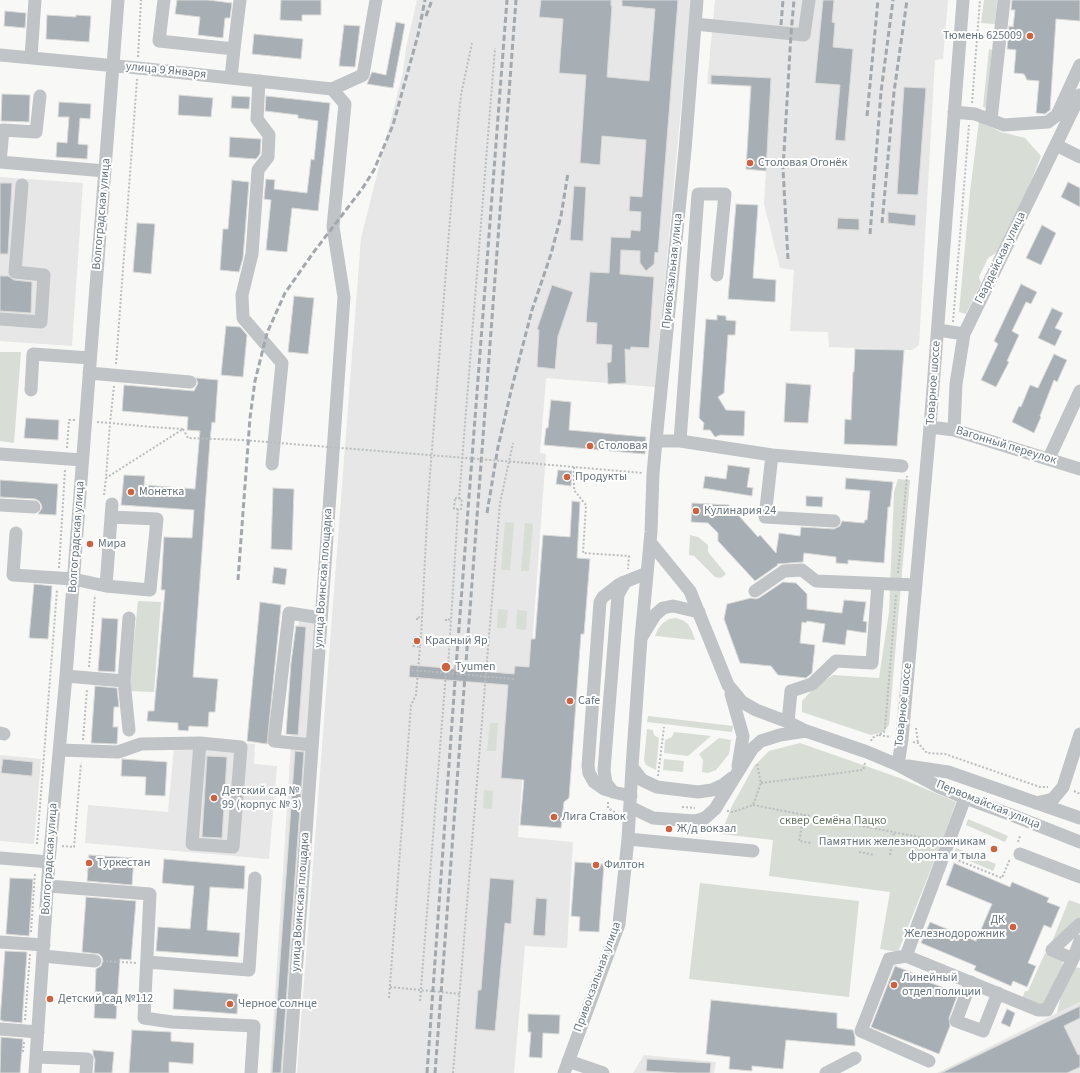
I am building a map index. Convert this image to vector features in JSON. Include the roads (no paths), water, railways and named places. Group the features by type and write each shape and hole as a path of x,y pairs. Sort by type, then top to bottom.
{"street":[{"path":"31,57 35,0"},
{"name":"Волгоградская улица","path":"35,1073 49,862 66,676 118,0"},
{"path":"164,0 159,41 234,49"},
{"path":"231,78 240,0"},
{"path":"332,90 363,76 376,0"},
{"name":"Привокзальная улица","path":"566,1067 619,924 631,802 632,767 648,573 653,474 685,150 697,0"},
{"path":"695,24 804,35 809,0"},
{"name":"Товарное шоссе","path":"898,765 902,739 930,427 963,0"},
{"path":"991,120 1004,0"},
{"name":"улица 9 Января","path":"0,55 138,68 332,90"},
{"path":"954,112 975,114 1004,125 1048,122 1057,115 1080,65"},
{"path":"259,81 257,119 269,135 268,157 258,170 252,254 242,295 243,318 282,363 272,464"},
{"name":"улица Воинская площадка","path":"289,1073 344,297 333,226 345,104 332,90"},
{"name":"Гвардейская улица","path":"954,430 956,384 964,334 1080,95"},
{"path":"40,96 36,132 3,130 0,162 105,171"},
{"path":"1056,145 1080,157"},
{"path":"0,318 41,322 44,274 15,272 22,186"},
{"path":"680,441 698,194 725,194 717,275"},
{"path":"938,330 964,334"},
{"path":"31,390 33,354 90,358"},
{"path":"89,373 190,382"},
{"path":"1048,458 1080,391"},
{"name":"Вагонный переулок","path":"930,427 954,430 1080,469"},
{"path":"656,441 680,441 772,455 904,470"},
{"path":"0,454 82,460"},
{"path":"772,455 765,517 834,521"},
{"path":"0,504 34,507"},
{"path":"16,533 13,575 73,579 106,586 150,590 157,519 112,511 106,586"},
{"path":"632,767 642,780 657,787 698,792 712,790 723,785 737,774 743,736 735,704 690,591 650,542"},
{"path":"755,591 784,571 802,570 816,581 916,585"},
{"path":"631,802 613,792 606,782 604,770 618,595 627,581 648,573"},
{"path":"788,722 791,691 812,684 836,661 872,663 878,584"},
{"name":"Привокзальная улица","path":"642,638 655,614 663,608 673,606 698,612"},
{"path":"312,745 274,741 289,613 321,618"},
{"path":"128,618 124,681 129,730"},
{"path":"66,676 124,681"},
{"path":"728,685 742,702 756,710 788,722 806,731"},
{"name":"Первомайская улица","path":"631,802 653,818 695,821 705,818 715,809 752,749 761,741 780,735 806,731 867,752 898,765 939,787 965,798 1080,842"},
{"path":"1036,803 1052,799 1063,787 1080,734"},
{"path":"60,750 118,752 141,744 200,744 241,747 233,847 192,844 200,744"},
{"name":"Первомайская улица","path":"898,765 948,772 1080,818"},
{"path":"906,956 946,853 965,798"},
{"path":"628,839 753,851"},
{"path":"1016,852 1080,877"},
{"path":"0,858 49,862"},
{"path":"147,962 249,970 255,878"},
{"path":"48,886 150,894 144,1018 172,1022 254,1026 251,1073"},
{"path":"1073,959 1052,950 1080,924"},
{"path":"929,1061 861,1031 889,959 906,956 1038,1010 1047,1010 1073,959 1080,941"},
{"path":"0,942 96,961"},
{"path":"971,982 956,1021 983,1031 998,993"},
{"path":"0,1029 38,1032"},
{"path":"36,1056 87,1059 86,1073"},
{"path":"826,1073 855,1058"},
{"path":"566,1067 603,1073"}],"railway":[{"path":"238,580 250,418 255,381 267,333 285,293 313,253 362,189 374,170 393,125 418,35 425,0"},
{"path":"426,16 432,0"},
{"path":"427,1073 456,667 507,0"},
{"path":"435,1073 516,0"},
{"path":"781,25 783,0"},
{"path":"788,259 783,169 794,0"},
{"path":"867,116 878,0"},
{"path":"870,234 881,92 893,0"},
{"path":"882,223 894,92 907,0"},
{"path":"487,513 498,447 512,387 532,310 551,254 561,216 568,173"}],"place":[{"name":"Тюмень 625009","path":"1030,36"},
{"name":"Столовая Огонёк","path":"750,163"},
{"name":"Столовая","path":"590,446"},
{"name":"Продукты","path":"567,477"},
{"name":"Монетка","path":"131,492"},
{"name":"Кулинария 24","path":"696,511"},
{"name":"Мира","path":"90,544"},
{"name":"Красный Яр","path":"417,641"},
{"name":"Tyumen","path":"446,667"},
{"name":"Cafe","path":"570,701"},
{"name":"Детский сад № 99 (корпус № 3)","path":"214,798"},
{"name":"Лига Ставок","path":"554,817"},
{"name":"Ж/д вокзал","path":"669,829"},
{"name":"Памятник железнодорожникам фронта и тыла","path":"994,849"},
{"name":"Туркестан","path":"89,863"},
{"name":"Филтон","path":"596,865"},
{"name":"ДК Железнодорожник","path":"1013,927"},
{"name":"Линейный отдел полиции","path":"894,985"},
{"name":"Детский сад №112","path":"50,999"},
{"name":"Черное солнце","path":"230,1004"}],"park label":[{"name":"сквер Семёна Пацко","path":"833,821"}]}
